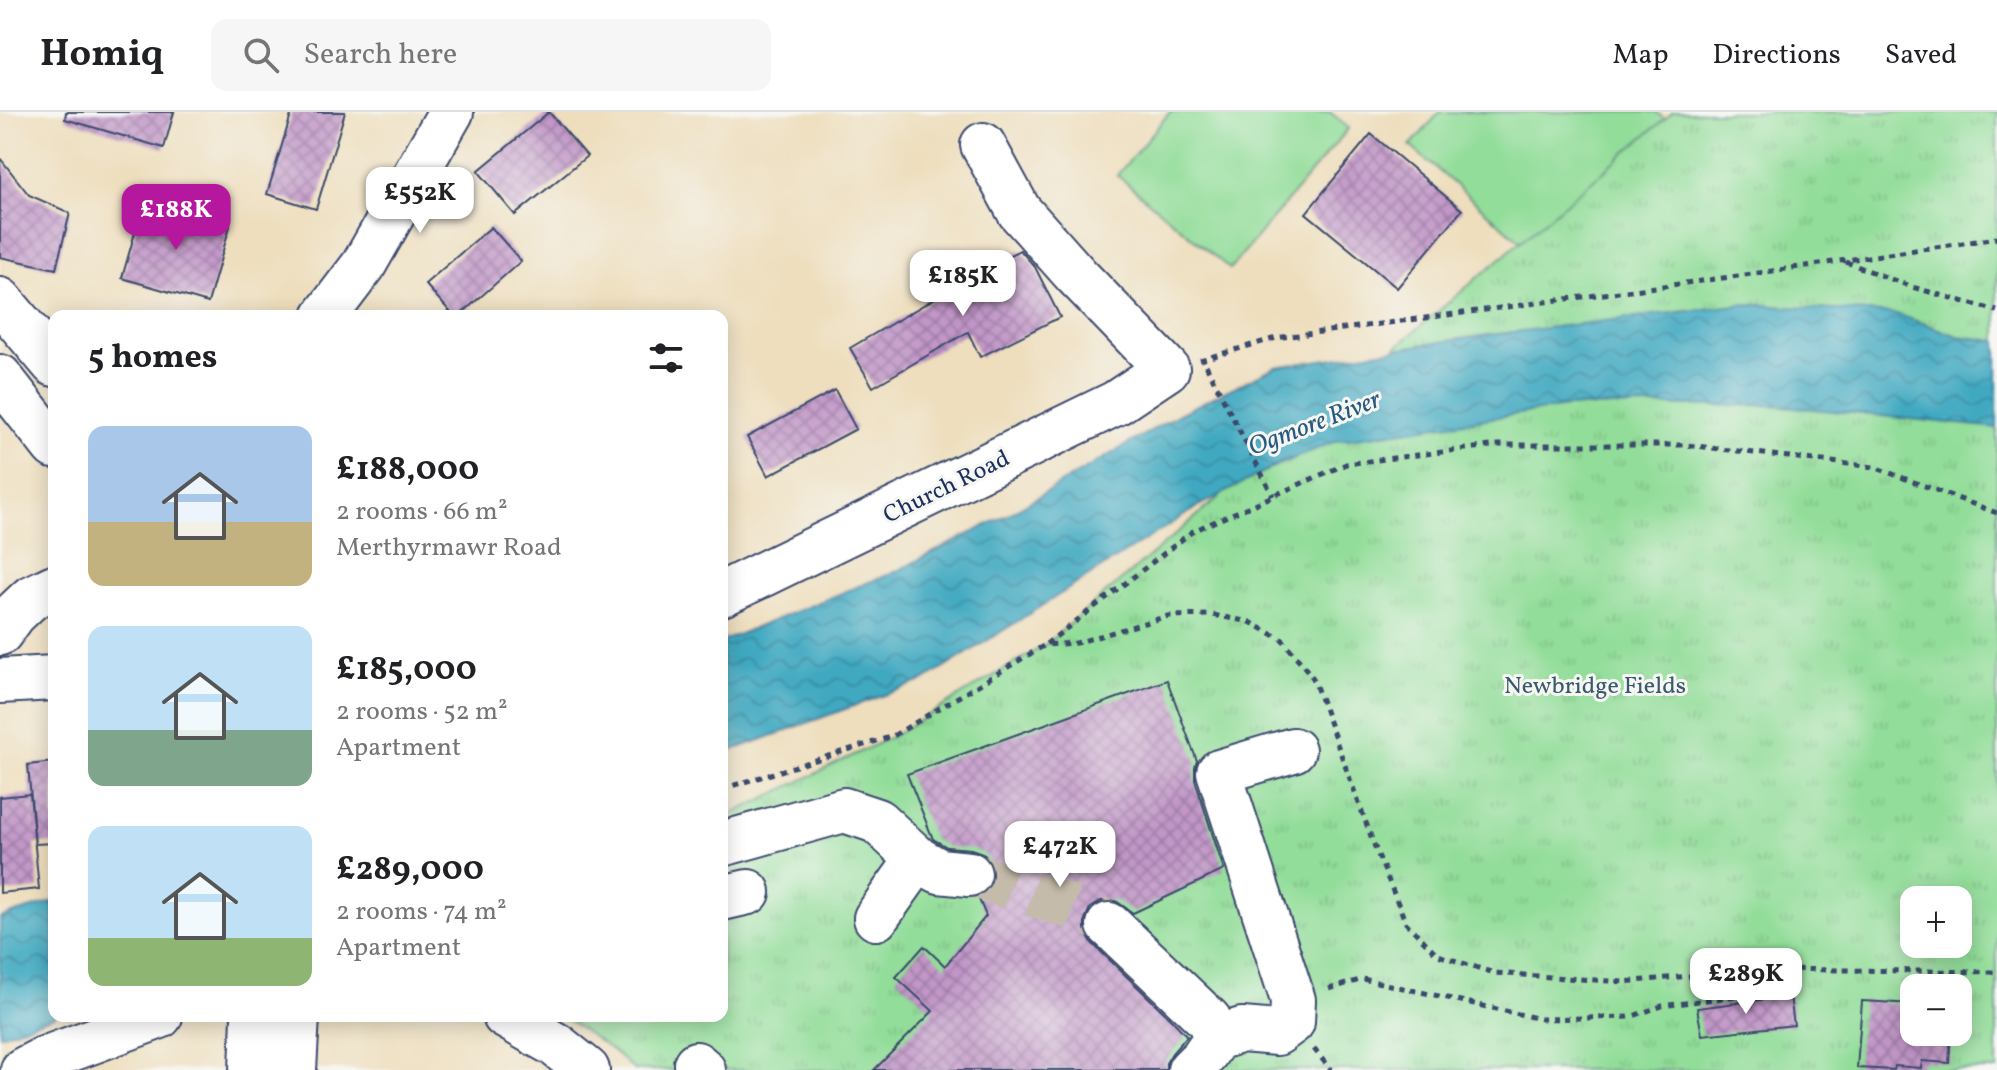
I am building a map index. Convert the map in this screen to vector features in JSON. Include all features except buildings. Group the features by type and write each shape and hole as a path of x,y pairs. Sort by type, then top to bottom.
{"street":[{"path":"330,310 363,266 451,112"},
{"path":"983,145 1019,211 1076,275 1185,364"},
{"path":"0,300 48,357"},
{"name":"Church Road","path":"728,591 1116,403 1185,364"},
{"path":"0,377 48,438"},
{"path":"0,633 31,598 48,590"},
{"path":"0,681 48,678"},
{"path":"1203,1054 1242,1030 1277,1033 1292,1022 1293,1000 1219,772 1293,750"},
{"path":"728,842 844,810 877,821 918,859 939,871 969,874"},
{"path":"876,918 918,859"},
{"path":"1109,925 1209,1020 1203,1054"},
{"path":"23,1070 44,1059 144,1022"},
{"path":"252,1070 254,1022"},
{"path":"294,1070 297,1022"},
{"path":"516,1022 556,1045 587,1070"}],"path":[{"path":"1273,496 1185,364 1276,338 1997,238"},
{"path":"1843,261 1912,287 1997,311"},
{"path":"728,787 893,736 1045,645 1193,531 1346,464 1498,445 1687,445 1874,467 1997,513"},
{"path":"1045,645 1076,643 1168,616 1213,615 1250,622 1283,640 1313,678 1406,923 1438,955 1494,973 1624,982 1767,969 1997,972"},
{"path":"1293,1000 1363,979 1541,1019 1630,1017 1662,1006 1744,995 1743,971"}],"green space":[{"path":"1170,112 1330,112 1349,128 1230,269 1117,175"},
{"path":"1440,112 1656,112 1669,123 1547,264 1410,146"},
{"name":"Newbridge Fields","path":"1673,112 1997,112 1997,1070 634,1070 612,1050 571,1022 728,1022 728,816 893,736 1045,645"}],"water":[{"name":"Ogmore River","path":"1745,304 1897,314 1958,336 1997,341 1997,428 1774,405 1566,407 1336,441 1275,466 1199,506 925,680 728,752 728,639 899,570 1007,515 1181,413 1275,367 1480,336"},
{"path":"48,903 48,1018 0,1035 0,918"}],"tunnel":[{"path":"969,874 1090,913 1109,925"}]}
